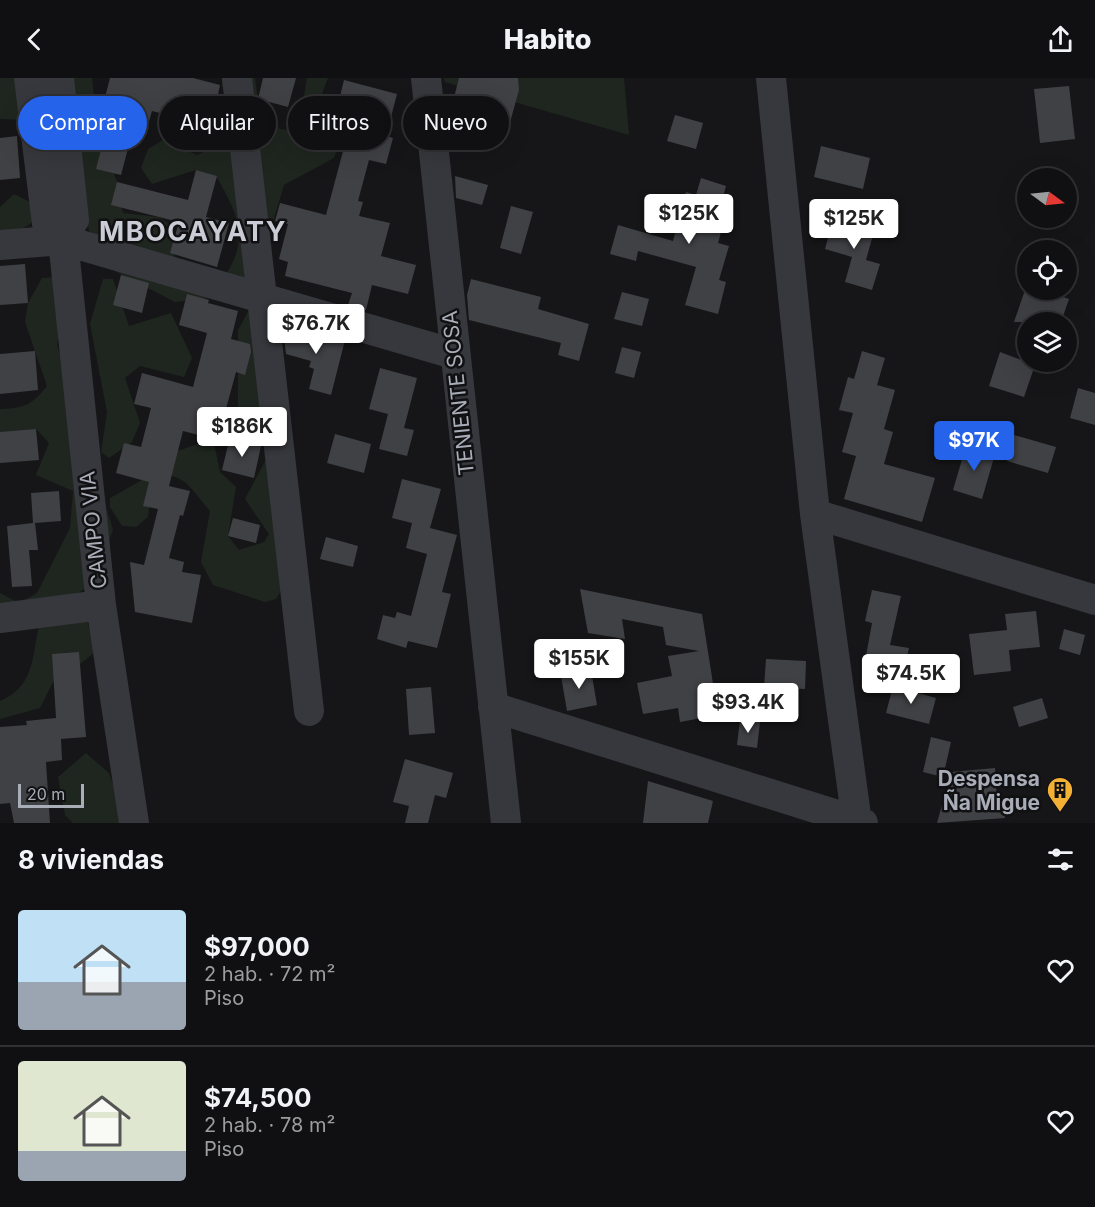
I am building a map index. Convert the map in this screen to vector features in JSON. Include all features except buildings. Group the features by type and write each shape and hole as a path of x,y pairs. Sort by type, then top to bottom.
{"street":[{"path":"29,78 47,224 62,237 262,300 454,354"},
{"name":"CAMPO VIA","path":"59,78 74,220 62,237 101,605 134,823"},
{"path":"237,78 309,711"},
{"name":"TENIENTE SOSA","path":"426,78 506,823"},
{"path":"493,707 859,822 815,514 771,78"},
{"path":"0,245 62,237"},
{"path":"815,514 1095,600"},
{"path":"0,618 101,605"}],"shaded area":[{"path":"0,78 32,78 29,96 18,96 18,120 0,119"},
{"path":"69,78 92,78 94,96 69,96"},
{"path":"222,78 255,78 258,96 227,96 222,86"},
{"path":"307,78 328,78 321,96 304,96"},
{"path":"444,78 624,78 629,135 509,100 509,96 494,96 445,82"},
{"path":"276,124 280,129 288,130 288,150 337,150 334,158 284,185 254,284 238,295 175,302 107,267 91,241 73,150 107,150 117,182 123,213 158,217 170,225 176,265 224,277 237,250 239,238 235,214 216,176 196,170 152,184 141,168 148,149 159,142 159,150 186,150 197,155 208,150 276,150"},
{"path":"14,194 32,203 34,221 0,244 0,207"},
{"path":"61,277 67,294 57,345 113,530 94,582 60,606 84,608 95,652 80,664 58,672 40,708 0,719 0,701 19,688 30,670 39,625 0,616 0,593 19,603 37,593 70,528 73,491 36,475 49,443 36,429 0,435 0,409 16,408 27,404 47,386 25,322 28,303 42,278"},
{"path":"103,279 113,279 129,326 171,313 192,358 184,377 140,366 125,378 140,423 132,442 109,458 101,452 107,412 90,324"},
{"path":"249,310 297,564 276,599 265,602 213,585 201,562 210,511 192,489 180,479 153,474 148,517 136,527 122,526 110,507 110,498 142,480 155,459 206,441 214,443 220,472 236,487 228,536 239,550 264,542 269,534 245,499 270,452 238,412 238,330"},
{"path":"86,753 109,773 126,823 73,823 65,815 58,777"}],"place":[{"name":"Despensa Ña Migue","path":"1060,813"}],"district":[{"name":"MBOCAYATY","path":"193,231"}]}
